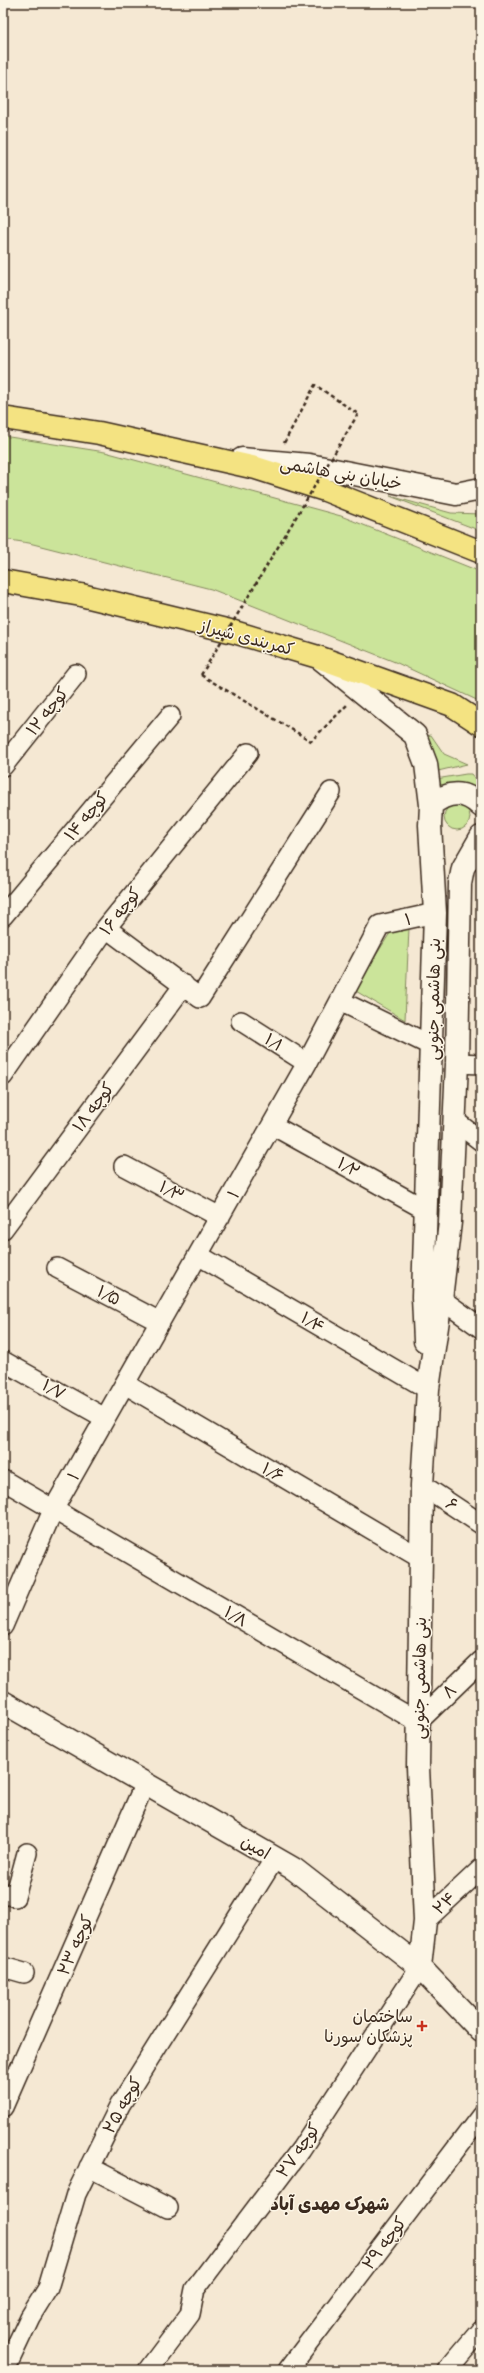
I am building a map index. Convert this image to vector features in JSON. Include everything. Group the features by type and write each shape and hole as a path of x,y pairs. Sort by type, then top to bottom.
{"highway":[{"path":"3,418 98,433 256,468 325,490 481,552"},
{"name":"کمربندی شیراز","path":"3,581 89,597 234,632 318,657 452,705 481,724"}],"street":[{"name":"خیابان بنی هاشمی","path":"199,455 309,465 456,494 481,489"},
{"name":"بنی هاشمی جنوبی","path":"318,657 415,735 426,764 431,805 430,825 435,913 423,1296 428,1390"},
{"name":"کوچه ۱۲","path":"3,766 76,674"},
{"name":"کوچه ۱۴","path":"3,916 170,716"},
{"name":"کوچه ۱۶","path":"3,1076 106,928 248,753"},
{"path":"106,928 200,998 331,792"},
{"path":"431,805 449,794 462,794 473,798 481,806"},
{"name":"بنی هاشمی جنوبی","path":"420,1967 425,1921 418,1722 422,1559 422,1485 428,1390 450,1222 458,1063 460,883 463,868 481,837"},
{"name":"۱","path":"3,1626 53,1510 307,1063 380,925 435,913"},
{"name":"کوچه ۱۸","path":"3,1229 184,986"},
{"path":"340,1000 432,1046"},
{"name":"۱/۱","path":"241,1021 307,1063"},
{"path":"458,1063 481,1064"},
{"path":"455,1121 481,1141"},
{"name":"۱/۲","path":"272,1125 426,1210"},
{"name":"۱/۳","path":"124,1166 220,1217"},
{"name":"۱/۴","path":"198,1255 428,1390"},
{"name":"۱/۵","path":"57,1268 160,1322"},
{"path":"441,1299 481,1328"},
{"name":"۱/۷","path":"3,1361 105,1418"},
{"name":"۱/۶","path":"125,1384 422,1559"},
{"name":"۱/۸","path":"3,1480 418,1722"},
{"name":"۶","path":"422,1485 481,1524"},
{"name":"۸","path":"418,1722 481,1661"},
{"name":"امین","path":"3,1702 294,1869 420,1967 481,2031"},
{"name":"کوچه ۲۳","path":"3,2107 146,1783"},
{"path":"3,1894 15,1897 27,1853"},
{"name":"کوچه ۲۵","path":"4,2370 30,2317 48,2288 76,2194 120,2104 275,1858"},
{"name":"۲۴","path":"425,1921 481,1869"},
{"path":"3,1967 24,1973"},
{"name":"کوچه ۲۷","path":"148,2370 190,2314 195,2289 300,2149 420,1967"},
{"name":"کوچه ۲۹","path":"288,2370 481,2116"},
{"path":"89,2167 168,2208"},
{"path":"446,2370 481,2330"}],"path":[{"path":"274,462 315,385 358,414 202,675 312,741 360,692"}],"green space":[{"path":"3,436 105,452 341,516 481,572 481,702 395,662 211,589 29,543 3,539"},
{"path":"390,496 451,513 481,514 481,531"},
{"path":"431,735 444,754 467,764 434,772 422,737"},
{"path":"471,774 481,786 481,798 471,785 436,786 436,779"},
{"path":"457,804 466,808 470,817 466,826 457,830 448,826 444,817 448,808"},
{"path":"409,928 405,1020 354,990 390,933"}],"place":[{"name":"ساختمان پزشکان سورنا","path":"422,2026"}],"district":[{"name":"شهرک مهدی آباد","path":"330,2204"}]}
